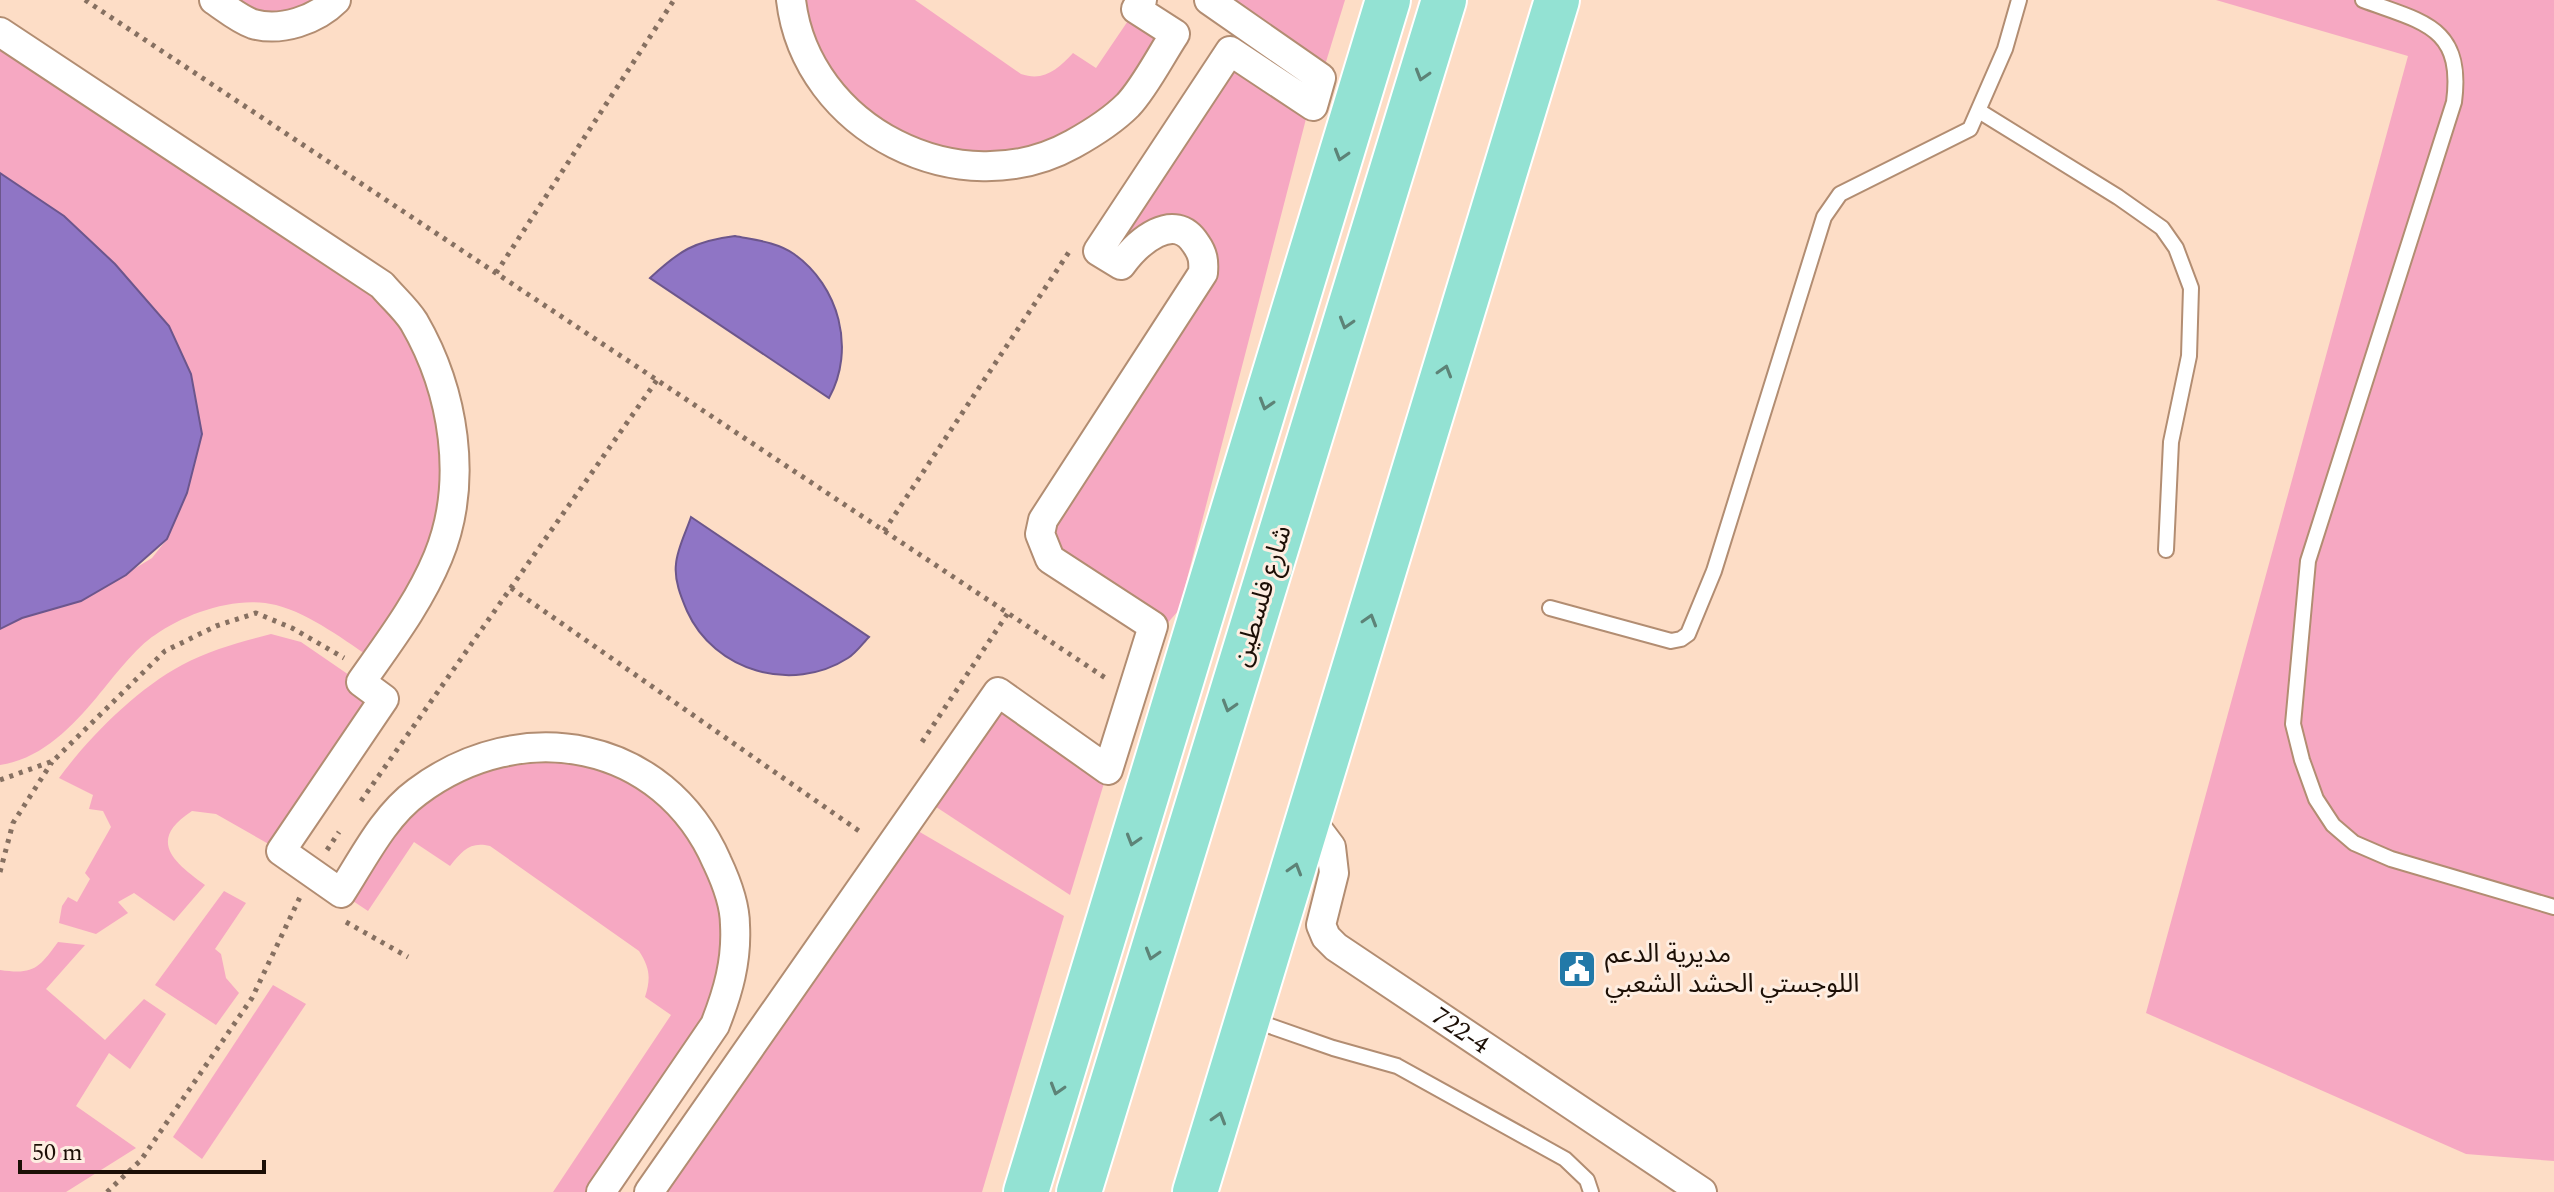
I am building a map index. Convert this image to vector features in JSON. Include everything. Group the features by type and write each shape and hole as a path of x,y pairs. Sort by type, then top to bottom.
{"main road":[{"path":"1026,1192 1388,0"},
{"name":"شارع فلسطين","path":"1079,1192 1444,0"},
{"path":"1195,1192 1557,0"},
{"path":"1181,682 1214,645 1256,616"},
{"path":"1157,759 1181,859"}],"street":[{"path":"214,0 256,25 285,25 320,14 336,0"},
{"path":"791,0 803,44 845,110 886,141 934,161 964,167 1022,163 1051,154 1074,143 1129,104 1175,34 1136,9 1142,0"},
{"path":"649,1192 998,692 1108,770 1153,626 1050,559 1040,534 1043,520 1203,273 1204,262 1193,238 1172,228 1148,237 1132,250 1121,265 1098,251 1230,51 1313,106 1321,78 1209,0"},
{"path":"0,32 382,285 413,319 436,367 452,425 456,485 439,555 415,605 361,682 384,699 281,851 341,893 381,831 415,793 459,766 501,751 534,745 594,753 659,784 681,804 712,849 731,898 735,922 732,976 725,999 715,1025 601,1192"},
{"name":"722-4","path":"1310,819 1331,847 1334,873 1321,925 1326,937 1336,947 1702,1192"}],"lane":[{"path":"1550,608 1671,641 1688,634 1714,571 1824,217 1840,194 1970,129 2005,49 2019,0"},
{"path":"2363,0 2427,24 2444,41 2454,59 2458,76 2454,102 2308,561 2293,724 2316,799 2333,825 2354,843 2391,859 2554,907"},
{"path":"1979,111 2118,197 2162,228 2176,248 2191,288 2189,356 2171,442 2166,550"},
{"path":"1250,1019 1397,1066 1565,1159 1587,1180 1591,1192"}],"path":[{"path":"85,0 1131,695"},
{"path":"496,273 674,0"},
{"path":"884,531 1076,242"},
{"path":"511,588 862,833"},
{"path":"0,872 13,823 53,761 165,651 216,626 256,613 292,628 357,666"},
{"path":"0,780 53,761"},
{"path":"356,928 408,957"}],"shaded area":[{"path":"214,0 336,0 285,25"},
{"path":"791,0 915,0 1021,74 1029,76 1050,72 1073,53 1096,68 1136,9 1175,34 1129,104 993,166 865,126"},
{"path":"1209,0 1345,0 1321,78"},
{"path":"2216,0 2554,0 2554,1161 2466,1154 2146,1013 2408,56"},
{"path":"0,32 413,319 456,485 376,661 328,629 289,609 245,602 212,608 168,627 148,640 77,720 54,740 29,756 0,765 0,629 22,618 81,601 152,558 167,539 187,493 202,434 115,264 64,216 0,173"},
{"path":"1230,51 1307,115 1179,610 1164,627 1050,559 1043,520 1203,273 1193,238 1132,250 1098,251"},
{"path":"0,173 64,216 115,264 169,326 191,374 202,434 187,493 167,539 126,575 81,601 22,618 0,629"},
{"path":"735,236 787,250 810,267 822,283 832,301 842,339 837,379 829,398 650,278 698,244"},
{"path":"691,517 869,637 848,658 826,669 803,674 780,675 735,662 699,632 680,594 677,558"},
{"path":"271,634 301,642 384,699 281,851 216,814 192,811 178,822 168,841 175,859 205,885 174,921 134,893 118,902 128,913 96,934 59,923 62,906 68,897 77,902 90,879 85,873 111,827 103,811 89,809 93,795 59,778 115,715 165,675 204,655"},
{"path":"998,692 1108,770 1070,895 924,799"},
{"path":"501,751 616,761 712,849 732,976 601,1192 553,1192 671,1015 645,997 648,973 639,951 490,846 467,848 450,866 414,842 368,911 341,893 381,831"},
{"path":"906,824 1064,916 982,1192 649,1192"},
{"path":"224,891 246,903 215,949 221,954 226,978 239,993 216,1025 155,985"},
{"path":"58,942 85,945 46,989 105,1040 144,999 166,1014 130,1069 109,1053 76,1106 136,1148 66,1192 0,1192 0,970 35,968"},
{"path":"273,985 306,1004 202,1159 173,1137"}],"place":[{"name":"مديرية الدعم اللوجستي الحشد الشعبي","path":"1577,969"}]}
